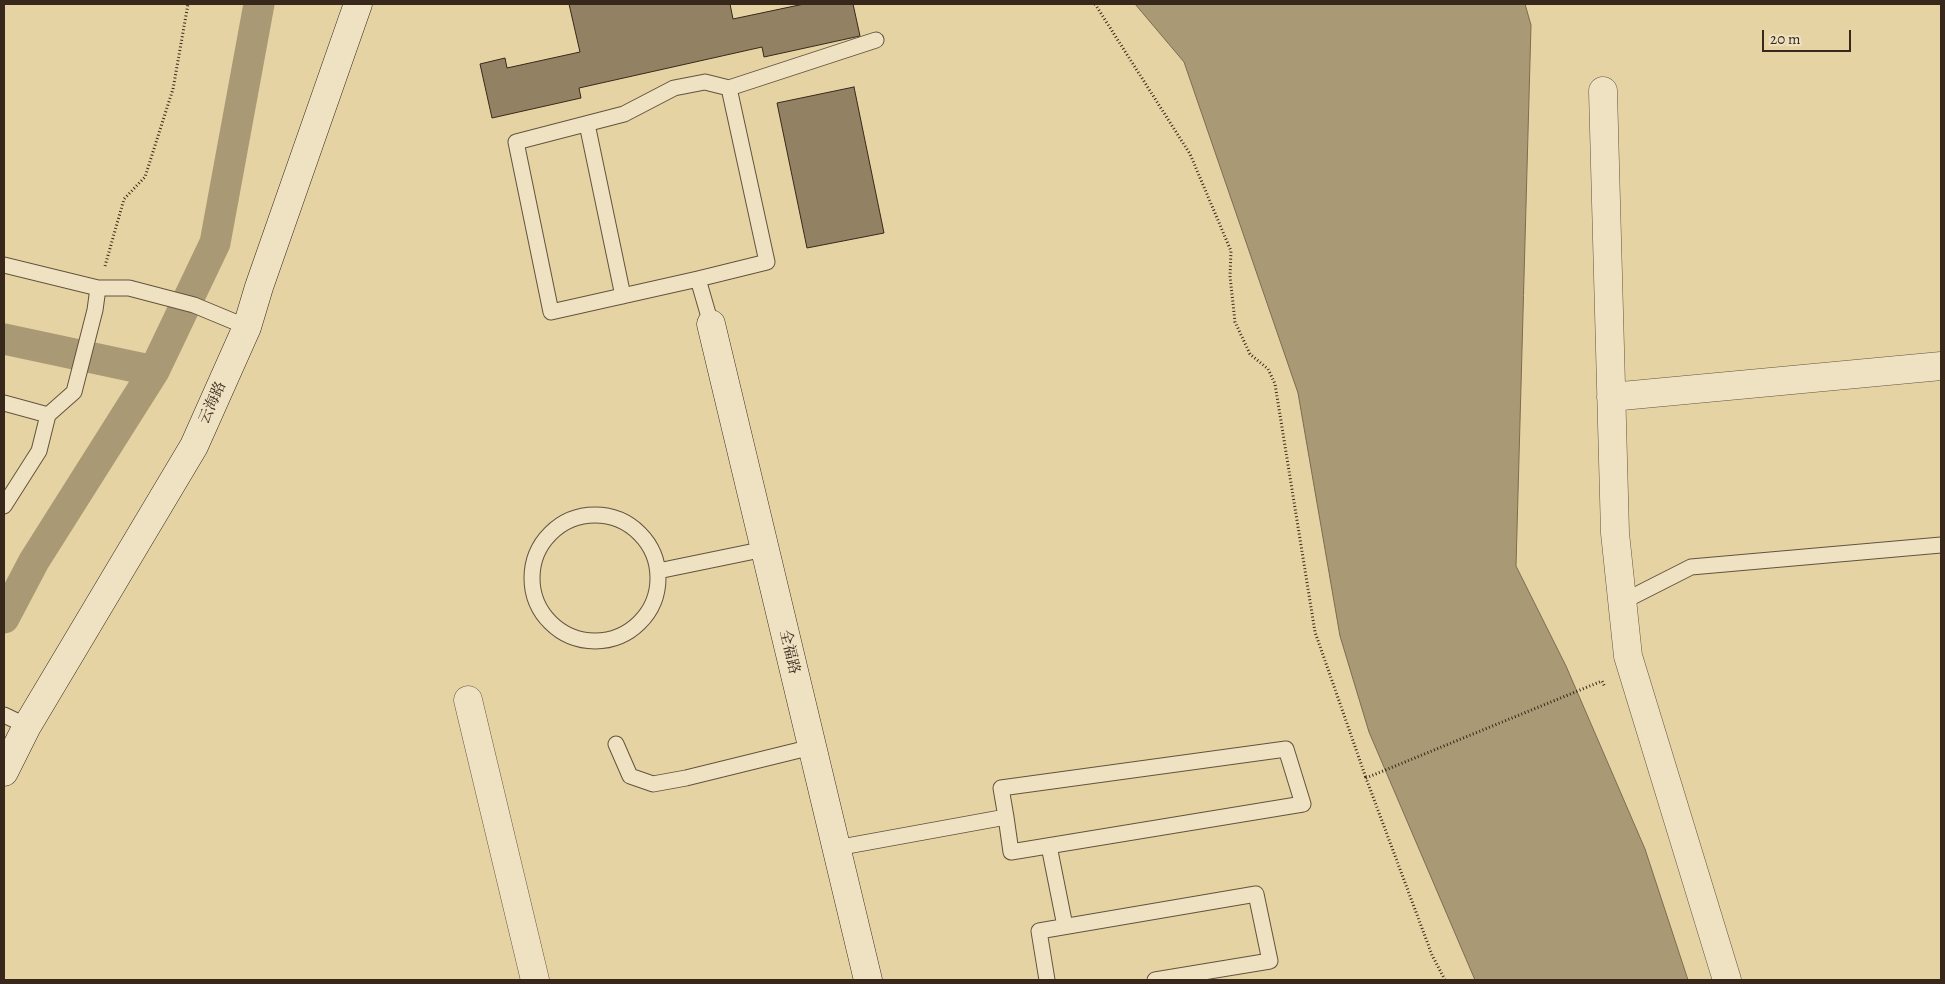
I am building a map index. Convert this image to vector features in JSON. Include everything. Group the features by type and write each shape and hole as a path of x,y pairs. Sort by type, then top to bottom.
{"street":[{"name":"云海路","path":"4,772 15,721 194,446 247,327 262,278 358,4"},
{"path":"1603,92 1615,533 1628,656 1727,980"},
{"name":"全福路","path":"712,324 868,980"},
{"path":"1611,397 1941,366"},
{"path":"468,700 534,980"}],"lane":[{"path":"729,88 767,262 551,312 516,142 624,114 674,88 705,82 729,88 876,40"},
{"path":"587,124 623,296"},
{"path":"4,265 98,288 129,288 194,305 247,327"},
{"path":"698,279 712,324"},
{"path":"4,506 39,450 48,415 74,392 95,310 98,288"},
{"path":"4,403 48,415"},
{"path":"590,514 611,516 630,524 646,539 656,558 658,571 656,600 645,618 629,632 609,640 588,641 567,634 550,623 538,606 532,586 532,565 540,546 553,530 570,519 590,514"},
{"path":"1622,602 1691,567 1941,545"},
{"path":"658,571 765,549"},
{"path":"616,744 630,776 653,784 686,778 812,747"},
{"path":"1286,749 1303,804 1011,852 1006,817 1001,788 1286,749"},
{"path":"836,848 1006,817"},
{"path":"1049,846 1065,926"},
{"path":"1047,980 1039,931 1256,894 1270,962 1155,980"}],"path":[{"path":"98,288 124,200 145,177 148,168 173,89 188,4"},
{"path":"1095,4 1190,154 1231,251 1230,276 1235,322 1250,354 1268,369 1274,384 1315,632 1366,778 1432,955 1445,980"},
{"path":"1366,778 1602,681 1606,689"}],"shaded area":[{"path":"1135,4 1525,4 1531,25 1516,566 1566,666 1645,849 1688,980 1475,980 1369,732 1340,636 1298,393 1184,62"}],"building":[{"path":"569,4 730,4 733,19 804,4 853,4 860,36 764,57 762,47 579,88 581,98 492,118 480,64 505,58 507,68 580,52"},
{"path":"854,87 884,233 807,248 777,103"}],"waterway":[{"path":"154,371 215,243 259,4"},
{"path":"4,339 154,371 34,561 4,618"}]}
